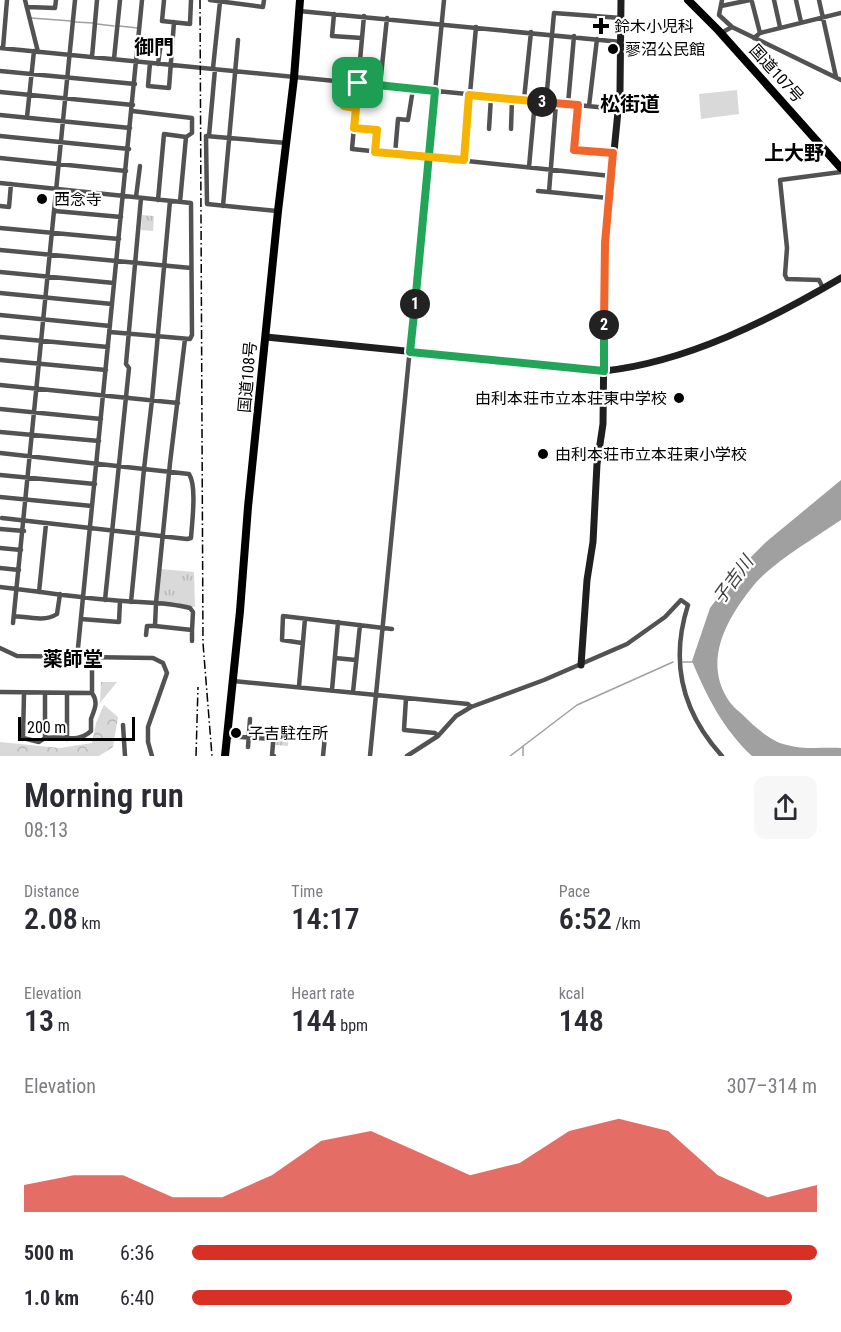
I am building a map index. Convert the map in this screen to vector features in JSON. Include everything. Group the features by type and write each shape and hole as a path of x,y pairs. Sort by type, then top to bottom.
{"highway":[{"name":"国道108号","path":"225,756 300,0"},
{"name":"国道107号","path":"688,0 721,33 841,170"}],"street":[{"path":"25,0 36,52 27,117"},
{"path":"27,7 55,8 56,0"},
{"path":"13,623 24,531 75,0"},
{"path":"92,57 97,0"},
{"path":"114,58 120,0"},
{"path":"77,658 142,0"},
{"path":"164,0 162,21 190,24 191,0 183,0"},
{"path":"210,0 231,1 263,8 264,0"},
{"path":"370,756 444,0"},
{"path":"581,665 587,580 593,542 597,464 603,424 603,295 608,198 618,109 621,0"},
{"path":"774,0 780,27"},
{"path":"796,0 801,22"},
{"path":"819,0 838,78"},
{"path":"760,33 751,1 722,3 719,15 732,27 838,78"},
{"path":"0,3 7,2 2,48 618,109"},
{"path":"220,2 209,136 207,136 207,204 278,211"},
{"path":"298,11 621,42"},
{"path":"546,102 554,13 621,18"},
{"path":"754,38 760,33 780,27 841,13"},
{"path":"334,14 332,36 362,38"},
{"path":"364,16 352,149 611,176"},
{"path":"380,85 387,18"},
{"path":"150,63 148,86 169,88 174,22"},
{"path":"464,160 476,27"},
{"path":"721,33 732,27"},
{"path":"524,99 531,32"},
{"path":"568,104 574,36"},
{"path":"589,106 597,39"},
{"path":"223,206 238,40"},
{"path":"158,64 160,44"},
{"path":"0,71 135,84"},
{"path":"346,82 344,106 356,108"},
{"path":"395,154 399,119 408,120 412,89"},
{"path":"0,92 133,105"},
{"path":"489,129 491,97"},
{"path":"511,129 512,99"},
{"path":"529,167 535,101"},
{"path":"549,192 556,103"},
{"path":"578,105 574,150 613,153"},
{"path":"132,111 192,118 192,133 186,137 164,134 158,200"},
{"path":"0,115 130,128"},
{"path":"354,128 377,130 375,152"},
{"path":"0,136 129,149"},
{"path":"209,136 287,143"},
{"path":"180,202 186,137"},
{"path":"0,158 126,171"},
{"path":"105,600 129,368 126,364 135,263 140,166"},
{"path":"823,288 819,280 806,281 786,277 784,272 786,240 780,180 841,170"},
{"path":"0,183 190,203 192,335 190,339 158,337 0,315"},
{"path":"0,206 9,207 11,184"},
{"path":"538,191 608,198"},
{"path":"131,602 170,201"},
{"path":"55,211 121,217"},
{"path":"0,228 119,239"},
{"path":"0,250 191,268"},
{"path":"0,272 114,283"},
{"path":"266,337 604,371 634,368 690,351 756,322 841,278"},
{"path":"0,293 112,304"},
{"path":"0,338 108,348"},
{"path":"155,626 169,471 185,339"},
{"path":"0,360 106,370"},
{"path":"0,385 178,403"},
{"path":"0,409 101,419"},
{"path":"0,432 99,441"},
{"path":"0,453 169,471 189,474 192,478 191,538 2,518"},
{"path":"0,476 95,484"},
{"path":"0,497 92,506"},
{"path":"39,592 46,524"},
{"path":"0,529 24,531"},
{"path":"0,548 21,550"},
{"path":"0,568 19,570"},
{"path":"0,587 190,608 193,612 192,641"},
{"path":"14,616 45,618 54,616 57,614 60,594"},
{"path":"407,756 438,736 461,712 581,665 627,644 664,617 681,600 688,605 682,623 680,642 681,675 691,709 722,756"},
{"path":"81,619 118,622 120,601"},
{"path":"302,643 282,640 283,616 392,629"},
{"path":"299,686 305,619"},
{"path":"332,690 338,622"},
{"path":"353,692 360,625"},
{"path":"146,635 147,626 192,630"},
{"path":"0,648 17,656 158,659 166,667 167,673 148,727 148,742 152,756"},
{"path":"24,693 23,738 39,742 54,736 67,740 76,739 91,731 90,720 96,708 95,697 92,693 92,658"},
{"path":"335,658 356,660"},
{"path":"233,681 377,694 468,704 471,707"},
{"path":"0,693 92,693"},
{"path":"45,694 45,738"},
{"path":"67,694 67,740"},
{"path":"406,698 404,730 435,733 438,736"},
{"path":"459,703 461,712"},
{"path":"248,747 250,719"},
{"path":"123,725 125,756"},
{"path":"274,756 272,756 274,730 325,736 323,756"},
{"path":"226,736 273,739"}],"green space":[{"path":"737,90 739,114 701,119 699,94"},
{"path":"142,215 154,216 153,231 141,230"},
{"path":"161,569 194,572 195,607 158,602"},
{"path":"101,682 117,682 100,703"},
{"path":"104,705 118,717 113,747 99,756 0,756 0,742 60,748 92,743 96,723"},
{"path":"276,734 289,734 288,746 275,745"}],"water":[{"name":"子吉川","path":"841,480 841,520 783,559 754,585 735,611 721,640 718,671 721,686 729,701 764,734 793,747 841,748 841,756 752,756 724,724 692,661 710,608 740,568 766,542"}],"waterway":[{"path":"31,18 71,21"},
{"path":"75,22 93,23"},
{"path":"97,24 114,26"},
{"path":"119,26 138,28"},
{"path":"510,756 577,705 673,662"},
{"path":"683,662 693,662"},
{"path":"523,746 523,756"}],"railway":[{"path":"200,0 203,643 212,756"},
{"path":"196,756 198,687"}],"place":[{"name":"鈴木小児科","path":"601,26"},
{"name":"蓼沼公民館","path":"613,49"},
{"name":"西念寺","path":"42,199"},
{"name":"由利本荘市立本荘東中学校","path":"679,398"},
{"name":"由利本荘市立本荘東小学校","path":"543,454"},
{"name":"子吉駐在所","path":"236,733"}],"district":[{"name":"御門","path":"154,47"},
{"name":"松街道","path":"630,104"},
{"name":"上大野","path":"794,153"},
{"name":"薬師堂","path":"73,659"}],"route":[{"path":"358,83 346,82 344,106 356,108 354,128 377,130 375,152 395,154 430,157 464,160 469,95 578,105 574,150 613,153 605,243 604,371 410,352 430,157 435,91 358,83"}]}
